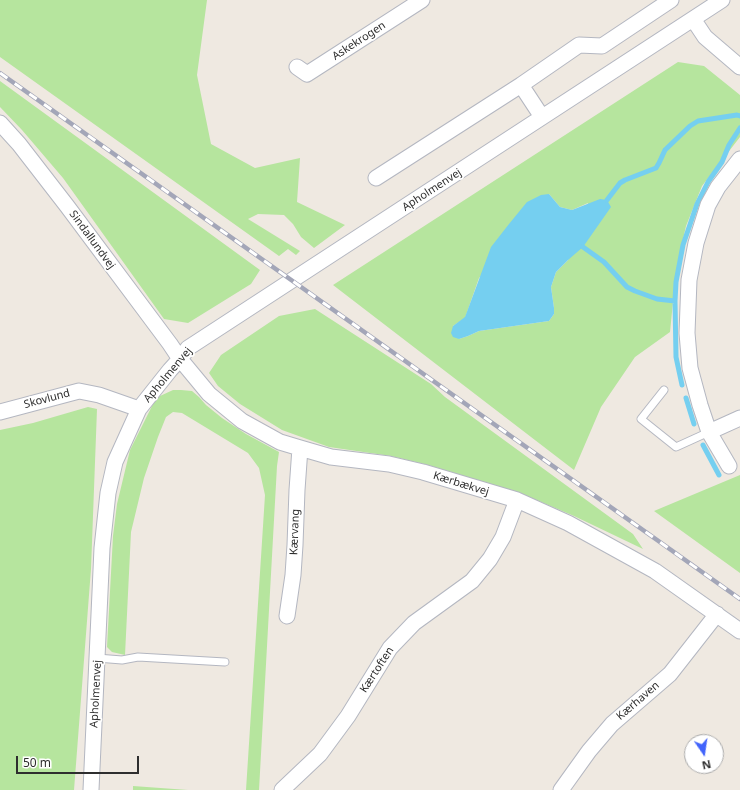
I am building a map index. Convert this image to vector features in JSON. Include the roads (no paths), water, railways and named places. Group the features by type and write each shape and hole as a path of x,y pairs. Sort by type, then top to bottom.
{"street":[{"name":"Askekrogen","path":"297,67 308,74 422,0"},
{"path":"376,178 521,85 579,45 602,46 671,0"},
{"name":"Apholmenvej","path":"91,790 102,548 108,493 115,462 139,409 170,370 188,348 722,0"},
{"path":"693,18 705,38 740,67"},
{"path":"521,85 542,118"},
{"name":"Sindallundvej","path":"0,124 19,144 67,206 180,359"},
{"path":"729,466 710,432 700,405 690,368 687,333 689,280 696,243 708,205 718,187 740,159"},
{"name":"Kærbækvej","path":"180,359 209,394 242,421 280,442 331,457 389,464 423,472 517,500 568,523 655,571 740,631"},
{"name":"Skovlund","path":"0,412 79,391 99,395 139,409"},
{"path":"710,432 740,418"},
{"name":"Kærvang","path":"287,616 293,575 300,448"},
{"name":"Kærtoften","path":"282,790 320,754 348,716 390,648 414,623 472,581 490,559 503,537 517,500"},
{"name":"Kærhaven","path":"561,790 589,751 612,724 670,674 717,614"}],"lane":[{"path":"664,390 641,419 676,447 710,432"},
{"path":"97,658 122,660 138,657 225,662"}],"water":[{"path":"549,194 560,207 572,210 600,199 607,200 611,207 583,247 556,272 551,287 554,314 549,321 479,331 459,339 453,337 451,333 453,326 465,317 491,247 527,202 541,195"}],"waterway":[{"path":"607,200 620,183 656,168 665,150 690,126 698,121 737,115 740,116"},
{"path":"682,385 676,357 675,301 676,282 683,245 697,204 708,182 722,162 729,145 740,128"},
{"path":"583,247 604,262 627,287 657,299 675,301"},
{"path":"686,398 694,424"},
{"path":"703,445 719,475"}],"railway":[{"path":"0,73 740,599"}]}
